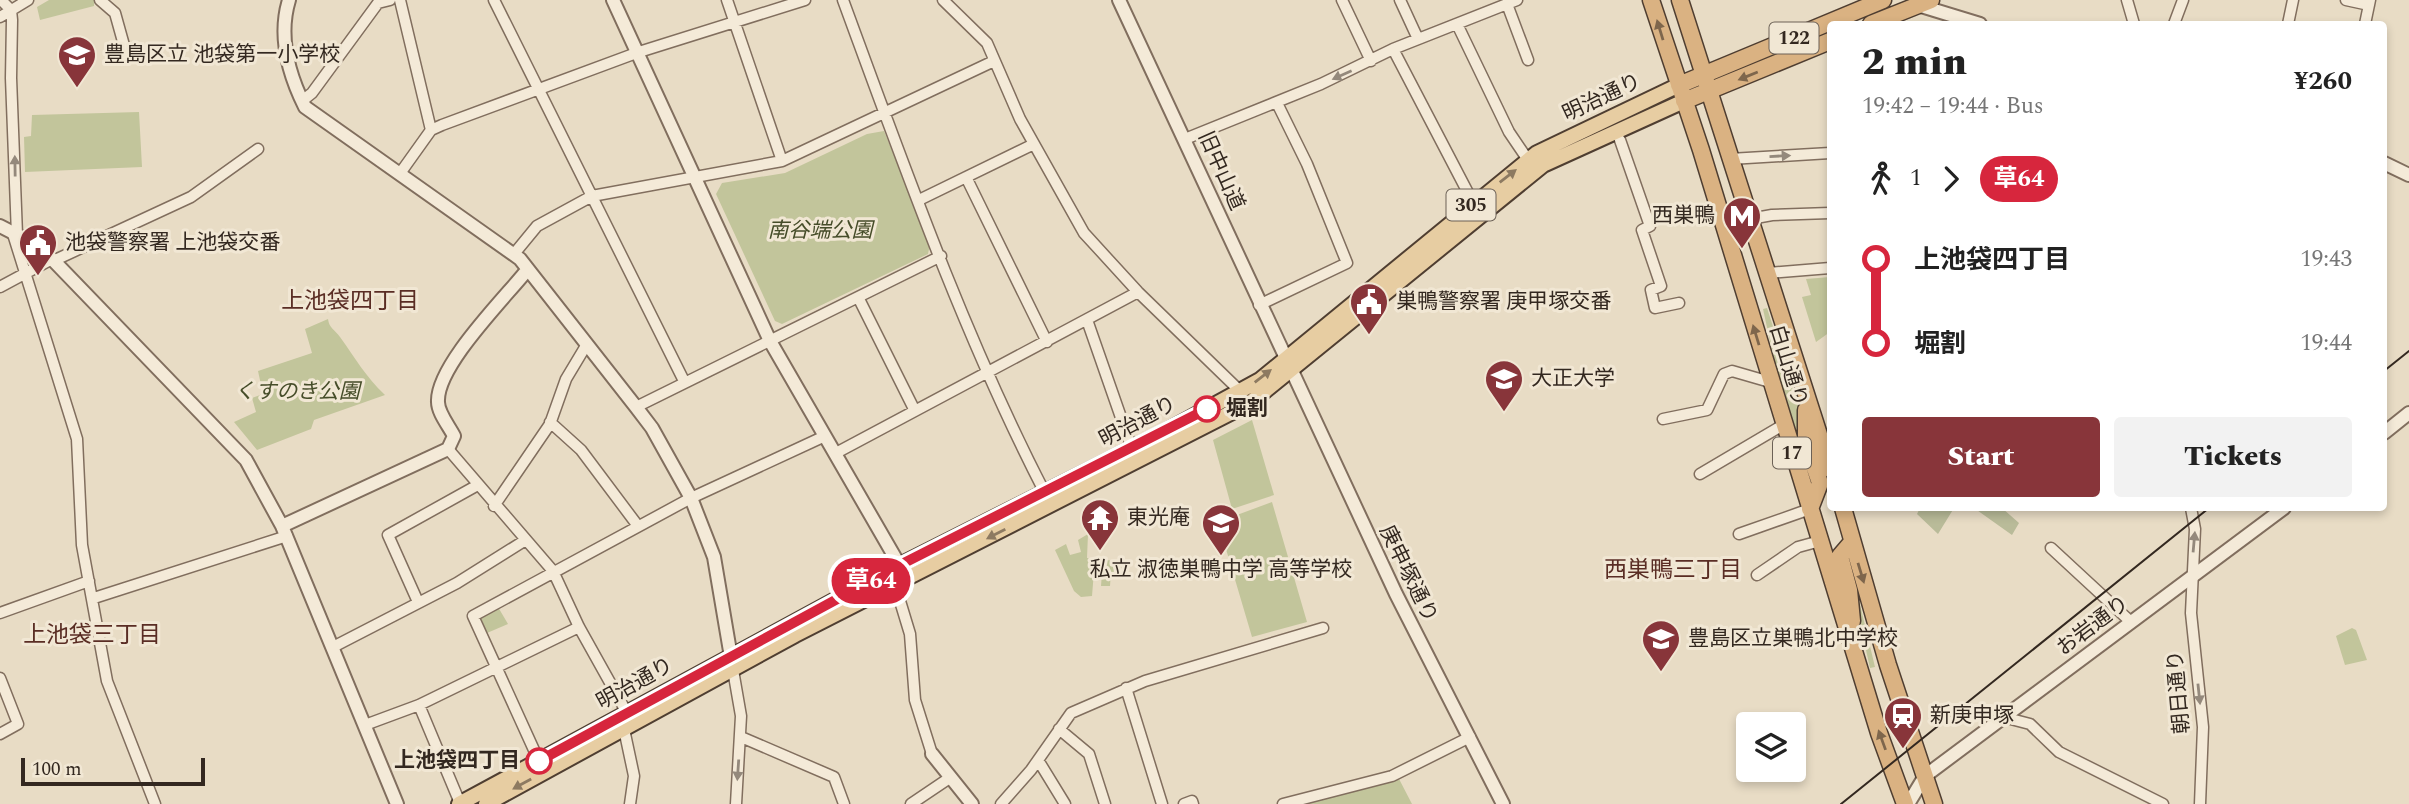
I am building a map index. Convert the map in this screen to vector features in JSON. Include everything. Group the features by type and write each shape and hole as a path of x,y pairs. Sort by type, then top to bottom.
{"highway":[{"name":"白山通り","path":"1651,0 1854,651 1906,804"},
{"name":"17","path":"1680,0 1710,90"},
{"name":"明治通り","path":"1681,93 1705,73 1863,4 1883,0"},
{"path":"1882,21 1927,1"},
{"name":"明治通り","path":"1681,93 1710,90 1827,42"},
{"name":"白山通り","path":"1710,90 1827,460"},
{"path":"1807,397 1807,442 1820,484 1810,509"},
{"path":"1844,511 1934,804"},
{"path":"1852,542 1840,556 1849,590 1854,651"}],"main road":[{"name":"明治通り","path":"460,804 627,713 901,582 1250,403 1288,365 1476,209 1528,160 1594,124 1681,93"},
{"name":"明治通り","path":"1476,209 1554,158 1681,93"},
{"name":"明治通り","path":"486,804 624,729 895,568 1045,494 1288,365"}],"street":[{"path":"1,0 11,10 15,234 77,439 82,545 94,598 107,681 155,804"},
{"path":"0,17 27,0"},
{"path":"100,0 100,4 115,13 127,56"},
{"path":"289,0 284,36 290,73 305,107 401,172 513,254 652,428 691,498 714,557 741,716 736,804"},
{"path":"302,101 312,93 378,3 390,0"},
{"path":"400,0 431,130"},
{"path":"495,0 684,381"},
{"path":"613,0 769,341 836,453 895,568 901,582 910,634 915,700 932,754 972,804"},
{"path":"727,0 782,162"},
{"path":"401,172 431,130 639,52 805,0"},
{"path":"844,0 885,114 988,374 1045,494"},
{"path":"943,0 987,43 1034,144 1084,233 1138,292 1240,391"},
{"name":"旧中山道","path":"1119,0 1288,365"},
{"path":"1342,0 1371,61"},
{"path":"1400,0 1418,39"},
{"path":"2127,0 2133,21"},
{"path":"2175,21 2183,0"},
{"path":"2289,21 2293,0"},
{"path":"2346,0 2369,3 2366,21"},
{"path":"1927,1 1945,19"},
{"path":"1185,139 1277,103 1393,49 1512,2 1528,60"},
{"path":"1457,24 1509,132 1528,160"},
{"path":"1393,49 1476,209"},
{"path":"513,254 537,226 592,196 782,162 994,61"},
{"path":"1259,305 1347,263 1307,164 1277,103"},
{"path":"1620,140 1650,226 1642,230 1661,286 1651,290 1655,308 1679,303"},
{"path":"919,201 1034,144"},
{"path":"0,287 25,272 191,197 258,149"},
{"path":"1730,159 1827,153"},
{"path":"2387,164 2409,175"},
{"path":"966,177 1047,342"},
{"path":"1750,219 1772,215 1827,213"},
{"path":"0,226 33,243 52,260 236,447 260,482 284,531 397,804"},
{"path":"636,407 941,256"},
{"path":"1768,273 1827,268"},
{"path":"94,598 284,531 448,449 454,436 438,406 442,383 451,365 528,270"},
{"path":"836,453 1138,292"},
{"path":"858,297 915,411"},
{"path":"1087,320 1132,449"},
{"path":"494,506 518,475 550,422 566,379 587,344"},
{"name":"庚申塚通り","path":"1288,365 1432,669 1503,804"},
{"path":"1663,418 1707,410 1714,388 1724,374 1732,371 1770,382"},
{"path":"2387,431 2409,414"},
{"path":"550,422 581,450 638,526"},
{"path":"1700,474 1783,425"},
{"path":"539,761 472,616 691,498 825,436"},
{"path":"448,449 476,486 553,571 579,627 627,713"},
{"path":"418,602 388,535 476,486"},
{"path":"1739,534 1810,509"},
{"name":"朝日通り","path":"2192,511 2196,529 2191,613 2203,727 2200,804"},
{"name":"お岩通り","path":"1925,776 2280,511"},
{"path":"333,647 457,583 524,541"},
{"path":"1757,575 1798,547 1820,541"},
{"path":"2051,548 2131,622"},
{"path":"0,613 89,581"},
{"path":"365,724 419,705 579,627"},
{"path":"1001,804 1038,760 1071,713 1126,688 1323,628"},
{"path":"0,678 18,724 0,734"},
{"path":"1126,688 1162,804"},
{"path":"419,705 460,804"},
{"path":"2003,717 2030,724 2059,752 2162,804"},
{"path":"624,729 634,775 630,804"},
{"path":"1059,730 1089,754 1105,804"},
{"path":"741,737 834,777 844,804"},
{"path":"1286,804 1392,776 1469,737"},
{"path":"1038,760 1065,804"},
{"path":"1906,804 1925,776"},
{"path":"911,804 951,777"},
{"path":"1184,804 1192,801 1193,804"}],"green space":[{"path":"49,0 94,0 94,6 40,20 37,7"},
{"path":"139,112 142,167 25,172 24,137 31,136 32,115"},
{"name":"南谷端公園","path":"884,131 930,244 928,254 782,324 775,321 716,194 722,183 785,173 867,134"},
{"path":"1827,277 1827,334 1816,342 1802,297 1811,295 1806,279"},
{"path":"1767,308 1798,404 1802,438 1798,439 1777,373 1763,309"},
{"name":"くすのき公園","path":"328,319 366,374 385,395 314,420 311,429 257,450 234,422 256,412 252,398 263,394 258,371 312,353 305,329"},
{"path":"1252,420 1274,495 1232,509 1213,440"},
{"path":"1272,502 1307,622 1252,637 1218,522"},
{"path":"1918,511 1952,511 1938,534 1917,514"},
{"path":"1978,511 2005,511 2019,523 2012,535"},
{"path":"1088,534 1087,558 1095,559 1092,596 1081,597 1074,591 1055,550 1066,544 1070,555 1081,552 1078,540"},
{"path":"1103,560 1122,561 1121,571 1111,572 1110,586 1101,586"},
{"path":"1853,592 1857,592 1875,667 1870,668"},
{"path":"498,607 508,624 487,633 480,616"},
{"path":"2352,628 2356,630 2367,660 2345,665 2336,636"},
{"path":"1398,777 1412,804 1304,804 1393,779"}],"tram line":[{"path":"2387,369 2409,351"},
{"path":"1841,804 2205,511"}],"bus line":[{"name":"草64","path":"539,761 900,565 1045,494 1207,409"}],"place":[{"name":"豊島区立 池袋第一小学校","path":"77,89"},
{"name":"西巣鴨","path":"1742,250"},
{"name":"池袋警察署 上池袋交番","path":"38,277"},
{"name":"巣鴨警察署 庚甲塚交番","path":"1369,336"},
{"name":"堀割","path":"1207,409"},
{"name":"大正大学","path":"1504,413"},
{"name":"東光庵","path":"1100,552"},
{"name":"私立 淑徳巣鴨中学 高等学校","path":"1221,557"},
{"name":"豊島区立巣鴨北中学校","path":"1661,673"},
{"name":"新庚申塚","path":"1903,750"},
{"name":"上池袋四丁目","path":"539,761"}],"district":[{"name":"上池袋四丁目","path":"350,301"},
{"name":"西巣鴨三丁目","path":"1673,570"},
{"name":"上池袋三丁目","path":"92,635"}]}
